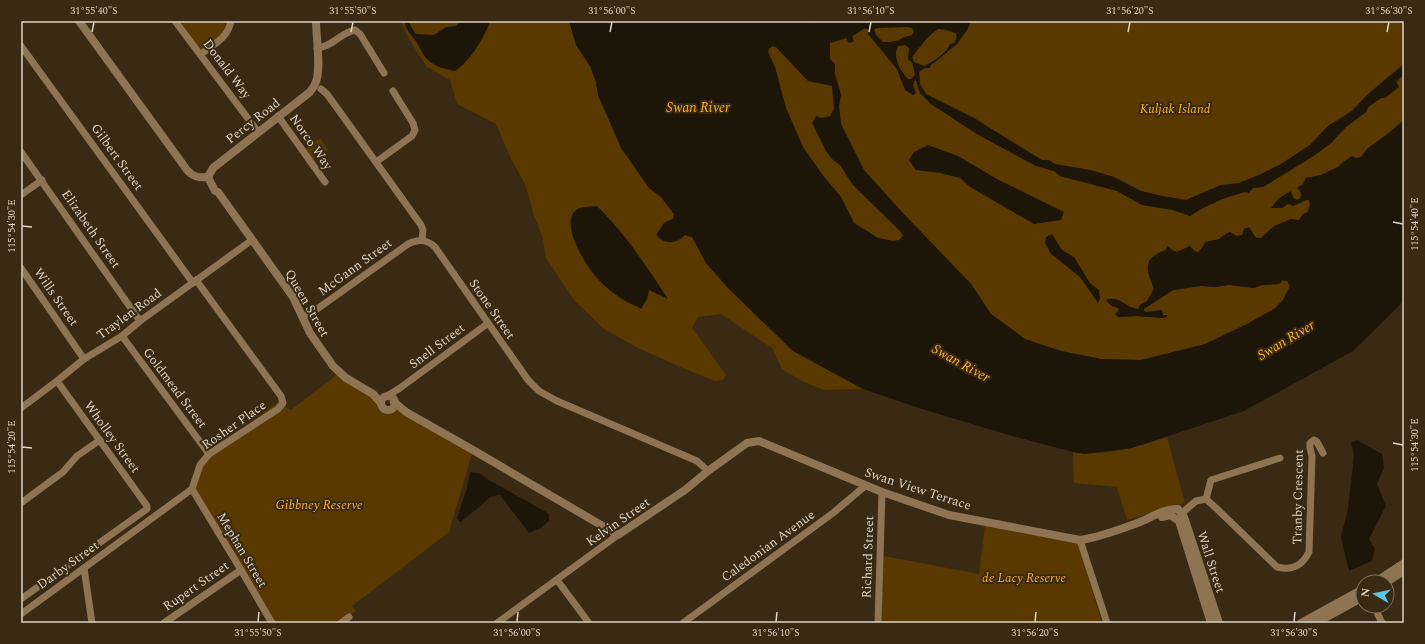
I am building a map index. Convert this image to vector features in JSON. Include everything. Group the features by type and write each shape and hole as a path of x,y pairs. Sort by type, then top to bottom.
{"street":[{"path":"79,21 187,170 209,176"},
{"name":"Donald Way","path":"175,21 258,132"},
{"path":"201,54 222,38 229,30 231,21"},
{"path":"316,21 318,87 327,94 421,225 423,230 422,240"},
{"path":"317,48 327,46 348,31 355,30 360,34 384,73"},
{"name":"Gilbert Street","path":"21,46 280,396 283,403"},
{"name":"Percy Road","path":"209,176 213,168 278,116 318,87"},
{"path":"376,162 412,136 415,130 413,124 393,91"},
{"name":"Norco Way","path":"278,116 325,182"},
{"name":"Elizabeth Street","path":"21,152 140,320"},
{"name":"Queen Street","path":"209,176 218,189 218,192 293,297 310,333 333,366 346,378 373,394 389,401 618,535"},
{"path":"21,195 42,180"},
{"name":"Traylen Road","path":"21,408 84,359 122,336 140,320 252,240"},
{"name":"McGann Street","path":"302,316 313,312 408,244 416,240 422,240"},
{"name":"Stone Street","path":"422,240 429,242 435,248 487,324 528,380 539,391 564,404 697,461 708,471"},
{"name":"Wills Street","path":"21,268 84,359"},
{"name":"Snell Street","path":"389,401 400,388 487,324"},
{"name":"Goldmead Street","path":"122,336 209,454"},
{"name":"Wholley Street","path":"57,381 147,506"},
{"name":"Rosher Place","path":"192,490 200,465 209,454 278,409 283,403"},
{"path":"21,503 63,472 77,456 100,440"},
{"name":"Tranby Crescent","path":"1206,500 1277,567 1284,569 1293,568 1300,564 1309,552 1312,456 1310,443 1314,440 1317,442 1323,453"},
{"name":"Kelvin Street","path":"497,623 618,535 684,490 746,443 752,441"},
{"name":"Swan View Terrace","path":"752,441 763,442 865,486 949,515 1080,540 1092,538 1152,518 1165,511 1174,509 1178,513"},
{"path":"1178,513 1196,501 1206,500 1211,480 1280,458"},
{"name":"Caledonian Avenue","path":"683,623 833,513 865,486"},
{"name":"Darby Street","path":"21,614 192,490"},
{"name":"Mephan Street","path":"192,490 272,623"},
{"name":"Richard Street","path":"878,623 882,492"},
{"name":"Darby Street","path":"21,599 146,510 147,506"},
{"name":"Wall Street","path":"1178,513 1190,544 1206,596 1212,623"},
{"path":"123,526 128,535"},
{"path":"1080,540 1107,623"},
{"path":"1388,574 1404,564"},
{"path":"84,568 92,623"},
{"name":"Rupert Street","path":"164,623 241,570"},
{"path":"1395,577 1404,571"},
{"path":"557,580 590,623"},
{"path":"1316,623 1324,615 1355,594"},
{"name":"Wall Street","path":"1206,596 1219,623"},
{"path":"1301,623 1324,615 1355,601"},
{"path":"341,623 350,617"}],"green space":[{"path":"176,21 231,21 222,38 203,55"},
{"path":"401,21 569,21 576,45 590,66 596,82 598,95 649,188 661,197 674,214 673,219 664,223 679,241 685,235 692,237 706,263 728,288 793,351 863,389 824,390 802,381 782,369 772,348 721,314 698,317 692,328 726,375 723,380 715,381 685,369 638,348 604,329 574,300 546,258 543,239 525,184 511,159 496,124 457,104 450,80 427,67 409,39"},
{"name":"Kuljak Island","path":"971,21 1404,21 1404,64 1368,94 1352,111 1328,126 1310,145 1281,164 1239,183 1221,185 1186,200 1141,191 1114,177 1090,170 1055,164 1049,160 1042,160 953,108 925,94 920,84 919,72 945,54 967,30"},
{"path":"884,27 908,27 912,28 914,31 912,35 885,43 876,35 874,29"},
{"path":"865,28 897,69 905,90 914,95 916,93 913,85 914,81 916,80 920,93 931,104 977,134 1036,166 1054,171 1060,176 1117,191 1142,205 1173,210 1190,216 1203,207 1215,203 1222,198 1245,192 1253,188 1263,187 1312,157 1330,144 1346,127 1366,112 1368,107 1381,98 1403,76 1404,120 1368,148 1361,157 1343,162 1338,167 1321,175 1306,178 1298,189 1300,190 1301,194 1300,199 1297,200 1293,197 1292,193 1272,207 1282,208 1288,204 1293,206 1306,200 1310,200 1310,205 1307,212 1303,214 1299,220 1274,226 1261,238 1242,235 1237,236 1230,232 1218,240 1207,242 1203,249 1198,252 1195,252 1190,246 1177,252 1168,246 1165,250 1150,260 1148,269 1154,289 1147,301 1141,304 1138,309 1116,299 1107,299 1118,308 1118,317 1137,316 1163,318 1162,310 1146,312 1144,309 1173,290 1201,286 1215,287 1229,285 1254,288 1262,285 1279,284 1283,280 1287,281 1290,286 1283,300 1274,309 1205,344 1141,360 1101,359 1061,351 1025,339 991,314 971,284 864,170 841,124 839,106 841,95 835,74 835,64 830,60 830,43 846,38 849,43 854,41 852,37"},
{"path":"938,29 956,33 954,43 945,52 924,66 914,62 912,57 927,38"},
{"path":"905,45 910,50 908,58 912,61 915,75 911,79 908,79 902,72 896,59 896,50 898,46"},
{"path":"772,46 776,47 808,80 832,85 834,109 830,117 822,118 832,159 840,165 853,185 900,231 903,236 899,240 893,241 878,238 854,223 841,197 824,177 803,147 786,108 775,67 768,52"},
{"path":"320,138 328,150 313,160 305,149"},
{"name":"Gibbney Reserve","path":"339,373 383,399 382,410 391,409 406,412 473,450 449,532 352,606 356,611 341,623 272,623 192,489 209,454 278,402 291,410"},
{"path":"1167,437 1185,503 1127,520 1117,487 1074,483 1073,452 1108,452"},
{"name":"de Lacy Reserve","path":"985,526 1078,543 1102,623 878,623 879,555 979,574"}],"water":[{"path":"405,21 410,21 410,25 416,34 434,35 446,27 456,26 461,21 488,21 489,24 475,50 455,71 437,66 426,58 407,29"},
{"name":"Swan River","path":"569,21 807,21 812,23 821,21 971,21 967,30 957,44 931,64 930,68 924,68 919,72 920,84 926,94 974,118 1042,160 1049,160 1055,164 1090,170 1114,177 1141,191 1186,200 1221,185 1239,183 1281,164 1310,145 1328,126 1352,111 1368,94 1404,64 1404,78 1402,76 1396,81 1399,87 1385,98 1381,98 1368,107 1366,112 1346,127 1330,144 1312,157 1263,187 1253,188 1249,193 1245,192 1223,199 1190,216 1173,210 1142,205 1117,191 1060,176 1054,171 1036,166 977,134 931,104 920,93 916,80 914,81 913,85 916,93 913,95 905,90 897,69 868,34 868,30 865,28 852,36 854,41 849,43 846,38 830,43 830,59 835,64 835,74 841,95 839,106 841,124 864,170 971,284 991,314 1025,339 1061,351 1101,359 1141,360 1205,344 1274,309 1283,300 1290,286 1287,281 1283,280 1279,284 1262,285 1254,288 1229,285 1215,287 1201,286 1173,290 1144,309 1146,312 1162,310 1163,315 1167,315 1167,317 1163,318 1137,316 1118,317 1115,314 1119,310 1118,308 1112,306 1106,301 1107,299 1117,300 1138,309 1141,304 1147,301 1154,289 1149,276 1148,265 1153,257 1166,250 1167,246 1177,252 1190,246 1198,252 1206,242 1219,239 1230,232 1237,236 1242,235 1244,229 1249,227 1256,238 1261,238 1274,226 1291,219 1299,220 1303,214 1308,212 1310,205 1309,200 1293,206 1288,204 1282,208 1271,208 1279,198 1291,191 1293,198 1297,200 1300,199 1300,190 1297,189 1299,186 1302,186 1306,178 1321,175 1338,167 1352,156 1356,158 1361,157 1368,148 1404,120 1404,301 1353,351 1244,411 1132,448 1085,454 1073,452 1005,434 922,409 863,389 793,351 728,288 706,263 692,237 685,235 674,242 667,242 656,235 664,223 673,219 674,214 661,197 649,188 621,148 598,95 596,82 590,66 576,45","holes":["908,27 912,28 914,31 912,35 902,38 899,41 883,42 875,33 874,29","938,29 944,29 956,33 957,36 955,43 950,44 943,54 924,66 914,62 912,57 930,35","905,45 909,48 908,60 912,62 915,75 911,79 908,79 905,76 896,59 896,50 898,46","772,46 776,47 808,81 832,86 834,109 830,116 822,118 816,116 812,123 826,151 832,159 840,165 853,185 900,231 903,236 899,240 893,241 878,238 854,223 841,197 824,177 803,147 786,108 775,67 768,52"]},
{"path":"928,145 958,156 997,179 1064,212 1061,220 1034,224 970,187 960,178 940,173 916,170 909,160 914,152"},
{"path":"597,206 617,227 644,263 668,299 649,290 647,299 641,309 616,295 593,273 576,246 571,225 572,217 576,210 583,207"},
{"path":"1052,234 1062,250 1074,257 1090,283 1099,290 1100,299 1098,303 1080,277 1051,254 1045,243 1046,237"},
{"path":"1357,440 1382,454 1384,468 1377,484 1386,506 1369,539 1375,549 1372,561 1349,571 1341,537 1348,509 1354,455 1351,443"},
{"path":"470,472 481,474 546,512 549,515 549,521 541,528 529,533 500,495 490,497 460,522 457,518 467,488"}]}
